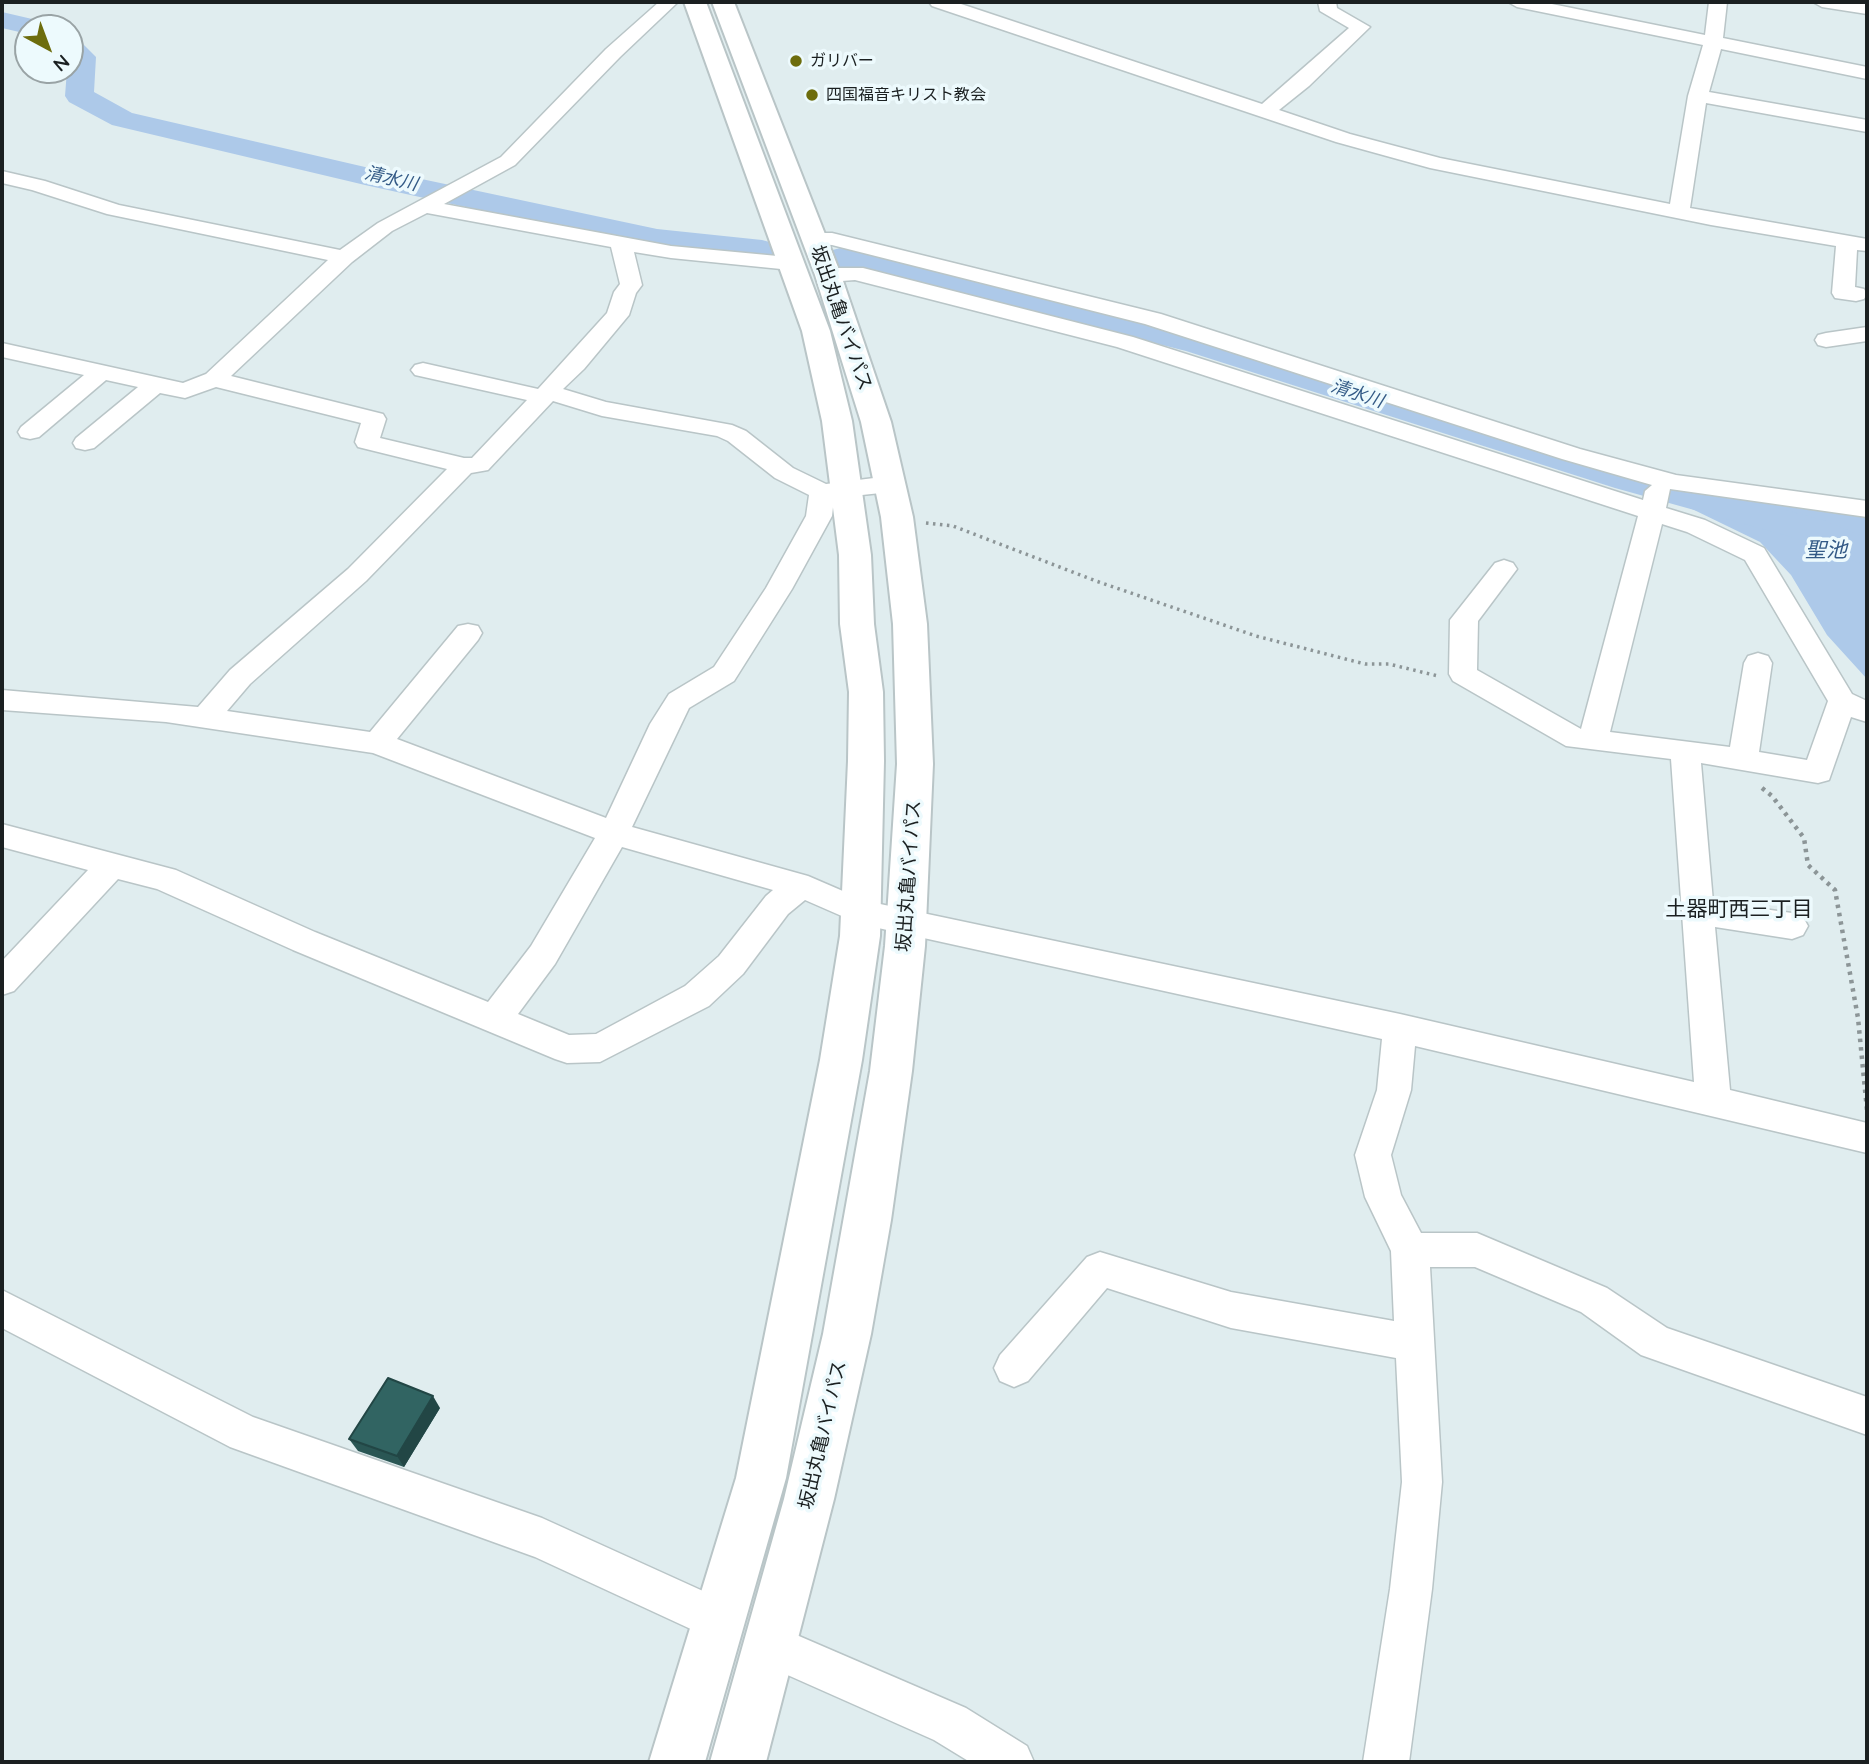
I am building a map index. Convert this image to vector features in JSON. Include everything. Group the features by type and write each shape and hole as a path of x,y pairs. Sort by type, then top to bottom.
{"highway":[{"name":"坂出丸亀バイパス","path":"695,2 796,248 828,275 876,422 890,484 910,624 914,698 914,777 906,923 891,1071 866,1233 847,1334 812,1486 738,1762"},
{"name":"坂出丸亀バイパス","path":"677,1762 721,1621 761,1478 841,1060 860,936 866,692 857,624 855,555 834,491 836,421 796,248 723,2"}],"street":[{"path":"2,350 185,391 214,379 344,257 385,227 508,161 613,53 669,2"},
{"path":"937,2 1343,138 1437,164 1574,193 1857,243 1843,293 1856,294"},
{"path":"1266,111 1311,75 1361,27 1329,11 1326,2"},
{"path":"1517,2 1867,73"},
{"path":"1679,211 1698,96 1713,43 1718,2"},
{"path":"1822,2 1867,9"},
{"path":"981,16 1000,3"},
{"path":"1698,96 1867,126"},
{"path":"2,177 38,184 114,210 344,257"},
{"path":"453,191 637,228 796,248"},
{"path":"422,206 671,252 796,248 832,239 1153,319 1571,454 1661,479 1867,509"},
{"path":"214,379 374,419 367,442 464,466 479,465 562,374 576,364 618,315 625,292 631,285 621,244"},
{"path":"828,275 855,273 1125,342 1696,526 1755,554 1855,706 1818,772 1685,750 1576,739 1463,674 1464,620 1504,569"},
{"path":"1826,340 1867,334"},
{"path":"423,370 602,408 723,430 737,436 784,473 834,491 890,484"},
{"path":"30,432 101,373"},
{"path":"85,443 155,385"},
{"path":"205,718 240,677 357,575 464,466"},
{"path":"1593,741 1661,479"},
{"path":"495,1019 543,955 614,833 665,724 679,701 724,674 779,589 834,491"},
{"path":"377,743 468,633"},
{"path":"1743,758 1758,663"},
{"path":"2,700 114,706 377,743 550,811 614,833 801,886 860,912 1400,1028 1867,1138"},
{"path":"1685,750 1713,1100"},
{"path":"2,836 165,878 304,941 567,1049 600,1048 697,996 731,965 777,905 801,886"},
{"path":"2,982 111,866"},
{"path":"1698,912 1793,926"},
{"path":"1386,1762 1422,1482 1410,1250 1383,1197 1373,1155 1394,1090 1400,1028"},
{"path":"1410,1250 1476,1250 1594,1300 1655,1342 1867,1416"},
{"path":"1014,1368 1100,1269 1231,1310 1415,1343"},
{"path":"2,1308 244,1433 542,1539 721,1621"},
{"path":"771,1646 950,1724 1011,1762"}],"path":[{"path":"919,522 953,526 1096,581 1298,648 1365,664 1389,664 1447,678 1463,674"},
{"path":"1743,758 1742,772 1772,796 1804,838 1808,865 1835,890 1858,1018 1867,1115"}],"water":[{"name":"聖池","path":"1693,488 1867,515 1867,679 1827,635 1791,575 1760,542 1690,508"}],"building":[{"path":"388,1378 433,1396 397,1456 349,1439"}],"waterway":[{"name":"清水川","path":"2,20 14,23"},
{"name":"清水川","path":"80,84 79,96 122,119 365,176 657,239 762,250"},
{"name":"清水川","path":"840,258 916,273 1198,344 1628,480 1809,529 1867,553"}],"place":[{"name":"ガリバー","path":"796,61"},
{"name":"四国福音キリスト教会","path":"812,95"}],"district":[{"name":"土器町西三丁目","path":"1739,910"}]}
